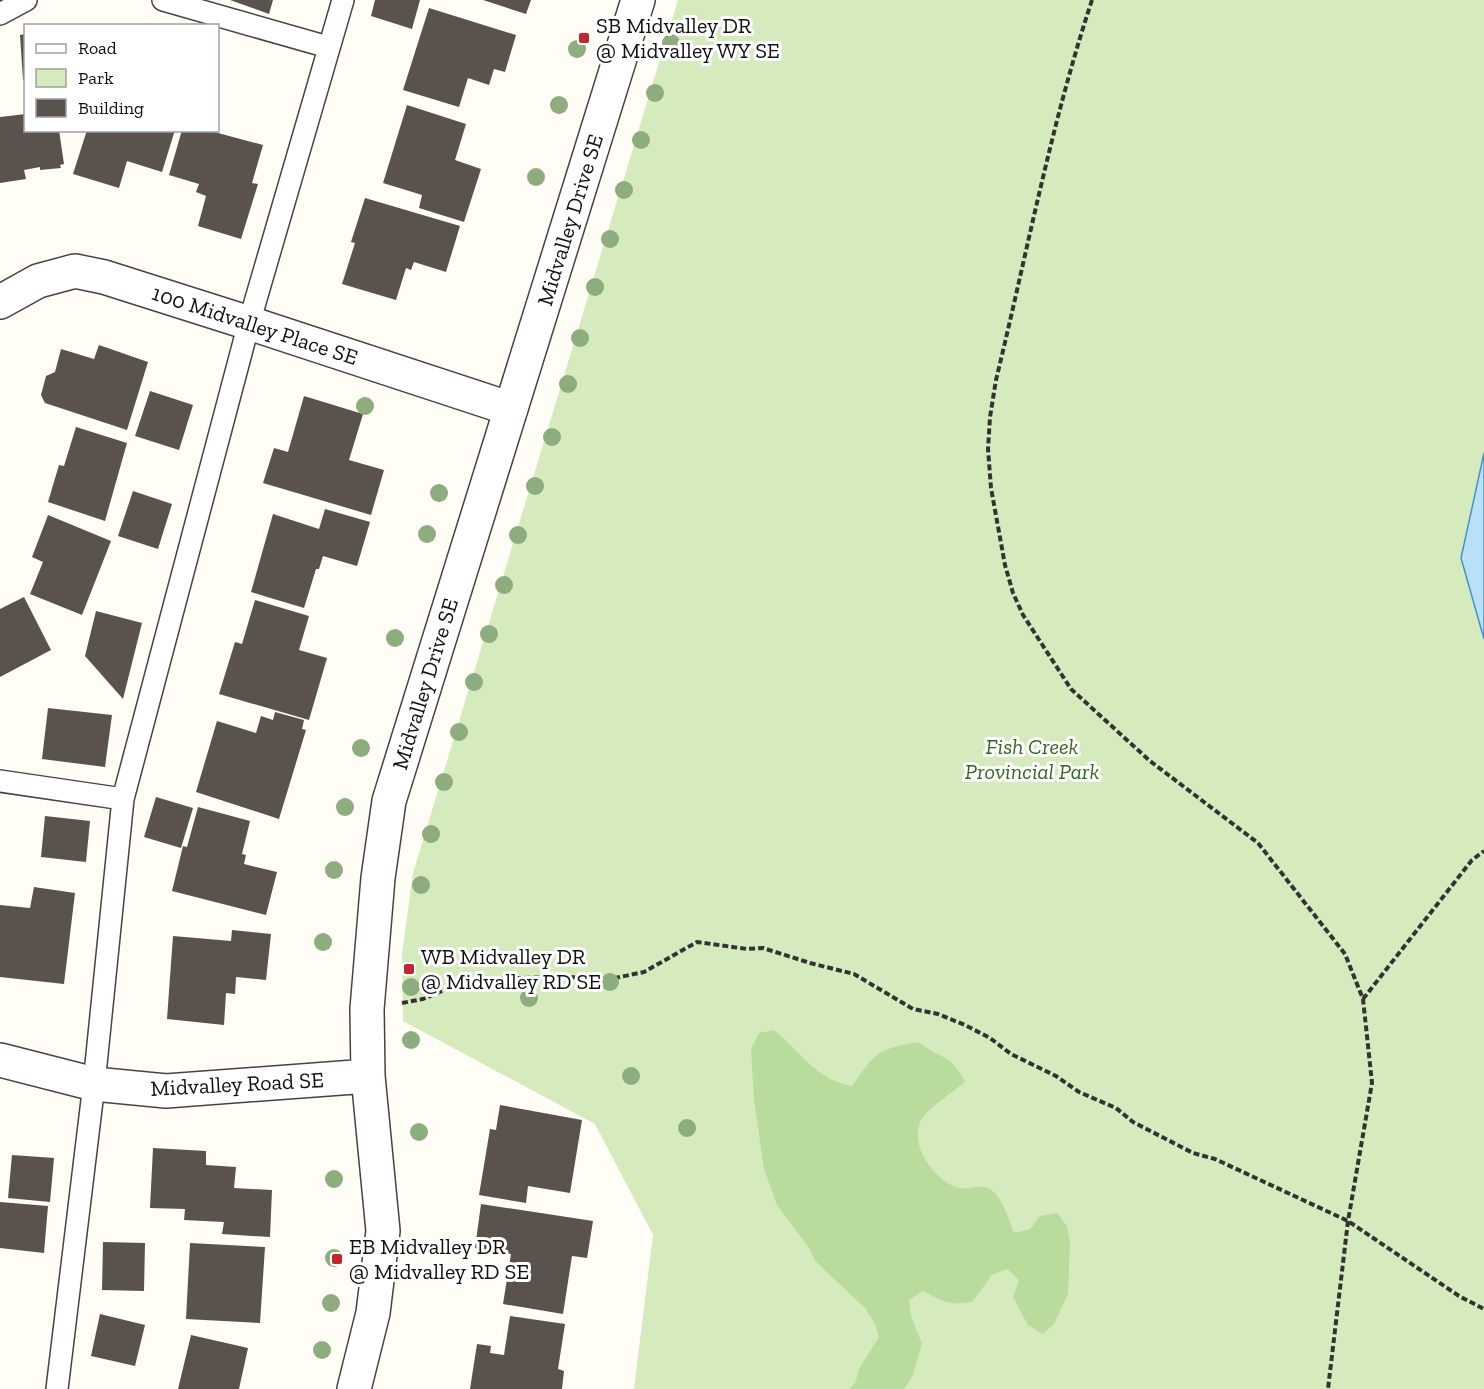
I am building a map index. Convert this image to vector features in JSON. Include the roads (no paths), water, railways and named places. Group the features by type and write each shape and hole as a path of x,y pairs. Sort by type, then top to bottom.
{"street":[{"name":"Midvalley Drive SE","path":"354,1389 373,1313 383,1231 368,1076 367,1009 378,878 389,801 638,0"},
{"name":"100 Midvalley Place SE","path":"0,302 38,281 75,271 104,277 511,409"},
{"name":"Midvalley Road SE","path":"0,1060 94,1084 166,1091 368,1076"}],"lane":[{"path":"0,14 26,0"},
{"path":"163,0 328,46"},
{"path":"57,1389 94,1084 123,799 249,323 343,0"},
{"path":"0,781 123,799"}],"water":[{"path":"1484,453 1484,639 1461,558"}],"place":[{"name":"SB Midvalley DR @ Midvalley WY SE","path":"584,38"},
{"name":"WB Midvalley DR @ Midvalley RD SE","path":"409,969"},
{"name":"EB Midvalley DR @ Midvalley RD SE","path":"337,1259"}],"park label":[{"name":"Fish Creek Provincial Park","path":"1032,758"}]}
